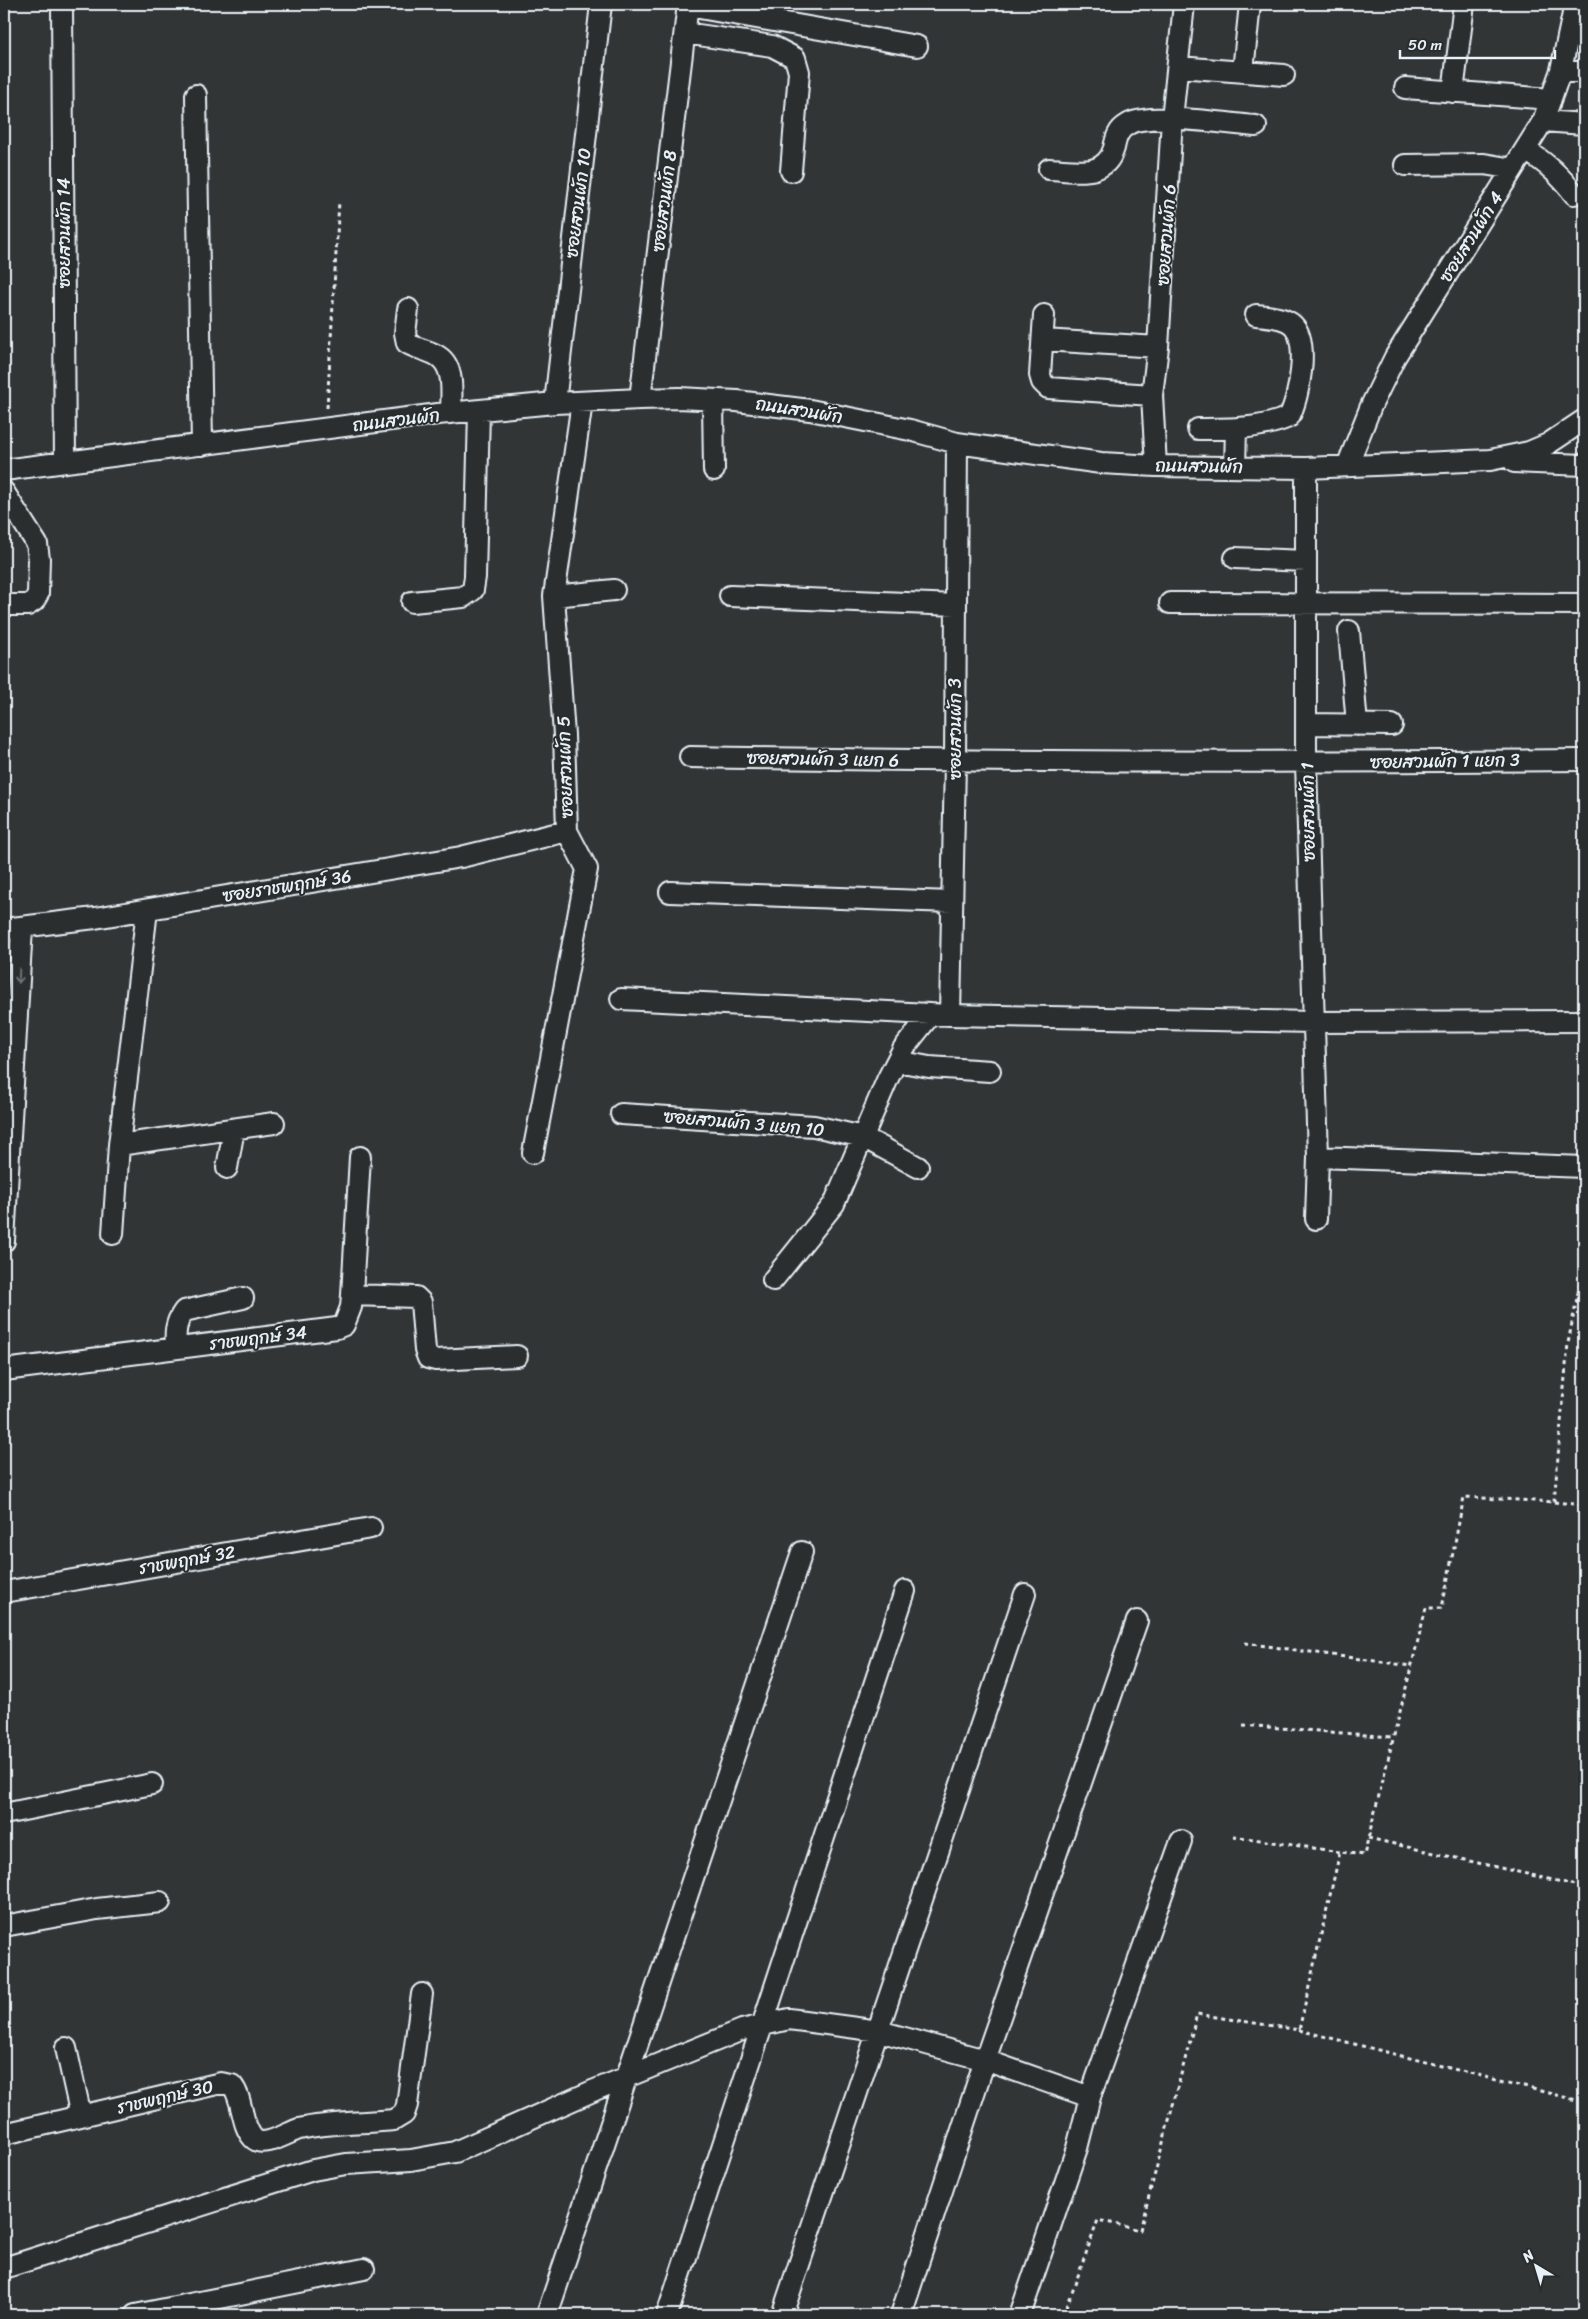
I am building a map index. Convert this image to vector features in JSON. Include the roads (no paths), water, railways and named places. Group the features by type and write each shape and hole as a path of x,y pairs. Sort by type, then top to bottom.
{"street":[{"name":"ซอยสวนผัก 14","path":"62,4 65,462"},
{"name":"ซอยสวนผัก 10","path":"555,403 600,4"},
{"name":"ซอยสวนผัก 6","path":"1156,466 1152,396 1158,347 1172,120 1184,4"},
{"path":"1243,71 1250,4"},
{"path":"1453,92 1464,4"},
{"name":"ซอยสวนผัก 4","path":"1348,464 1371,406 1395,357 1543,121 1561,70 1575,4"},
{"path":"688,5 917,46"},
{"name":"ซอยสวนผัก 8","path":"640,399 688,5"},
{"path":"685,33 772,46 795,58 799,72 791,171"},
{"path":"1178,67 1284,75"},
{"path":"1561,70 1584,72"},
{"path":"1405,88 1551,99"},
{"path":"196,94 202,445"},
{"path":"1049,169 1091,171 1103,166 1112,154 1118,133 1127,124 1145,119 1256,126"},
{"path":"1543,121 1584,124"},
{"path":"1526,150 1548,164 1561,176 1574,194"},
{"path":"1406,165 1484,164 1513,169"},
{"path":"408,308 405,333 408,343 415,348 439,356 450,374 451,413"},
{"path":"1044,315 1040,375 1042,382 1048,388 1152,396"},
{"path":"1198,429 1236,430 1290,417 1296,404 1301,370 1301,337 1292,324 1273,317 1256,315"},
{"path":"1042,340 1158,347"},
{"name":"ถนนสวนผัก","path":"4,470 451,413 555,403 640,399 713,400 810,410 910,430 957,442 1101,464 1156,466 1306,468 1348,464 1490,460 1529,452 1548,444 1584,420"},
{"path":"713,400 714,470"},
{"name":"ซอยสวนผัก 5","path":"533,1153 587,869 567,831 564,735 554,596 582,402"},
{"path":"412,602 463,597 473,590 475,577 479,410"},
{"path":"1235,467 1236,430"},
{"name":"ซอยสวนผัก 3","path":"941,1015 952,902 957,442"},
{"path":"1490,460 1584,465"},
{"name":"ซอยสวนผัก 1","path":"1306,468 1306,763 1318,1157 1316,1219"},
{"path":"4,492 37,544 39,560 38,594 34,601 28,605 8,606"},
{"path":"1235,558 1306,561"},
{"path":"554,596 614,590"},
{"path":"730,596 956,605"},
{"path":"1170,603 1584,604"},
{"path":"1349,632 1357,725"},
{"path":"1306,724 1392,725"},
{"name":"ซอยสวนผัก 3 แยก 6","path":"690,757 955,762 1306,763"},
{"name":"ซอยสวนผัก 1 แยก 3","path":"1306,763 1584,760"},
{"name":"ซอยราชพฤกษ์ 36","path":"13,928 147,910 461,857 567,831"},
{"path":"670,892 952,902"},
{"path":"113,1234 119,1145 147,910"},
{"path":"4,1241 13,928"},
{"path":"621,1000 941,1015 1313,1022 1584,1021"},
{"path":"773,1280 817,1222 834,1204 888,1078 903,1049 941,1015"},
{"path":"897,1061 929,1066 990,1071"},
{"name":"ซอยสวนผัก 3 แยก 10","path":"622,1114 814,1126 863,1137 918,1168"},
{"path":"119,1145 274,1123"},
{"path":"227,1168 234,1129"},
{"name":"ราชพฤกษ์ 34","path":"4,1370 338,1328 344,1325 348,1318 352,1296 360,1157"},
{"path":"1318,1157 1584,1167"},
{"path":"352,1296 416,1297 421,1302 425,1350 428,1358 436,1360 516,1356"},
{"path":"176,1348 176,1326 184,1310 242,1298"},
{"name":"ราชพฤกษ์ 32","path":"4,1592 371,1528"},
{"path":"547,2315 802,1552"},
{"path":"667,2315 905,1591"},
{"path":"782,2315 1025,1594"},
{"path":"901,2315 985,2060 1137,1621"},
{"path":"4,1814 152,1784"},
{"path":"1020,2315 1077,2148 1090,2097 1181,1841"},
{"path":"4,1926 97,1909 160,1902"},
{"name":"ราชพฤกษ์ 30","path":"4,2134 221,2084 232,2085 237,2092 247,2129 254,2140 262,2143 300,2129 394,2120 404,2114 407,2105 422,1994"},
{"path":"4,2268 314,2170 346,2164 430,2157 455,2152 742,2030 789,2019 879,2031 985,2060 1090,2097"},
{"path":"66,2048 81,2116"},
{"path":"135,2315 218,2307 364,2269"}]}
